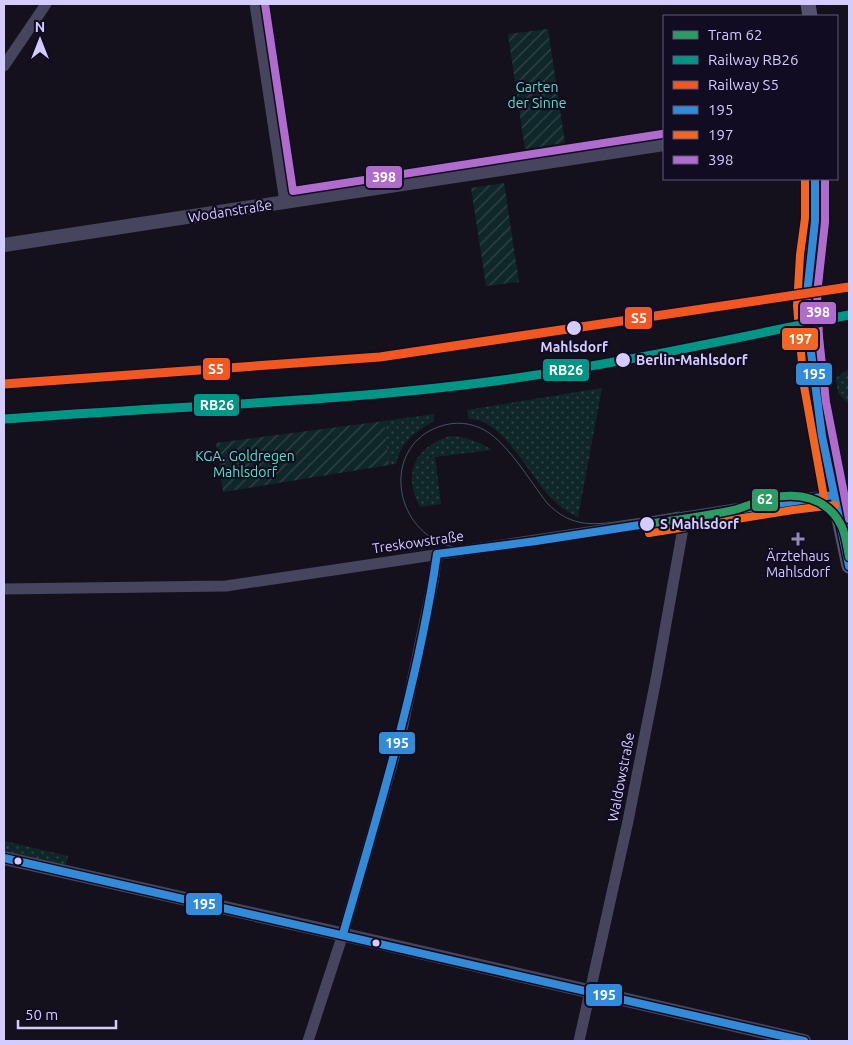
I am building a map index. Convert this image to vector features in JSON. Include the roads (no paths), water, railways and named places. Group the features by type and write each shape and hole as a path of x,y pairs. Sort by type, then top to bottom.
{"main road":[{"path":"815,180 815,218 807,305 814,384 849,566"}],"street":[{"path":"4,66 46,4"},
{"path":"255,4 285,202"},
{"name":"Wodanstraße","path":"4,245 663,144"},
{"name":"Treskowstraße","path":"4,589 226,586 834,495"},
{"name":"Waldowstraße","path":"579,1041 657,674 685,517"},
{"path":"308,1041 343,934 402,730 433,582 437,554"},
{"path":"4,858 343,934 804,1041"}],"tram line":[{"path":"647,524 487,548 467,549 454,547 435,540 420,529 410,514 403,498 401,481 403,465 410,449 421,436 444,425 468,424 480,428 495,437 519,464 547,503 556,511 575,521 595,524 679,512"},
{"name":"62","path":"647,524 734,510 778,497 800,496 820,503 836,517 843,530 849,557"}],"rail line":[{"name":"S5","path":"4,384 380,357 849,287"},
{"name":"RB26","path":"4,419 311,399 495,381 628,359 849,315"}],"place":[{"name":"Mahlsdorf","path":"574,328"},
{"name":"Berlin-Mahlsdorf","path":"623,360"},
{"name":"S Mahlsdorf","path":"647,524"},
{"name":"Ärztehaus Mahlsdorf","path":"798,539"}],"park label":[{"name":"Garten der Sinne","path":"537,95"},
{"name":"KGA. Goldregen Mahlsdorf","path":"245,464"}]}
